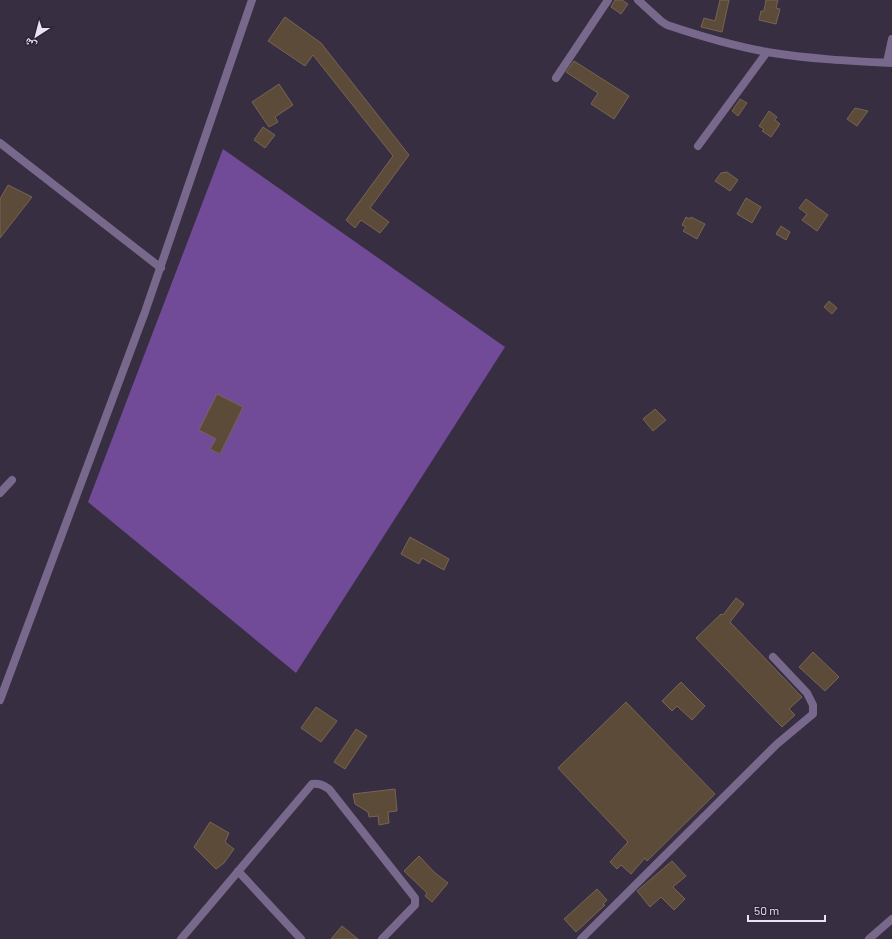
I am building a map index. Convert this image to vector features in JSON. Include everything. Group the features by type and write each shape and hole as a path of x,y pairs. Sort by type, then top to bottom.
{"street":[{"path":"0,696 161,268 252,0"},
{"path":"556,78 608,0"},
{"path":"638,0 667,25 698,35 767,52 842,60 889,62 892,39"},
{"path":"698,146 767,52"},
{"path":"0,143 161,268"},
{"path":"0,493 12,480"},
{"path":"581,939 772,750 813,714 814,705 807,693 772,657"},
{"path":"181,939 312,784 322,784 329,789 415,898 416,905 382,939"},
{"path":"238,871 301,939"},
{"path":"874,938 892,919"}],"shaded area":[{"path":"223,149 505,347 296,673 88,502"}],"building":[{"path":"615,0 622,0 628,4 621,14 611,7"},
{"path":"720,0 729,0 722,32 701,27 704,18 715,21"},
{"path":"766,0 778,0 776,8 780,9 776,24 759,20 761,11 764,11"},
{"path":"285,17 321,43 409,155 370,208 389,222 380,233 361,220 355,228 346,220 393,156 313,55 305,66 268,41"},
{"path":"574,61 629,96 614,119 591,104 598,93 566,72"},
{"path":"279,84 293,105 275,117 278,122 269,127 252,102"},
{"path":"740,99 747,103 738,116 732,111"},
{"path":"855,108 868,111 857,126 847,119"},
{"path":"769,111 777,117 775,120 780,124 771,137 762,131 764,129 759,126"},
{"path":"263,127 275,135 265,148 254,140"},
{"path":"727,172 738,180 730,191 715,181 721,173"},
{"path":"8,185 32,197 0,238 0,199"},
{"path":"746,198 761,207 752,223 737,214"},
{"path":"806,199 828,215 817,231 802,220 807,214 799,208"},
{"path":"686,217 690,219 691,217 705,224 697,239 683,231 686,227 682,225"},
{"path":"781,226 790,232 786,240 776,234"},
{"path":"829,301 837,308 832,314 824,307"},
{"path":"217,394 243,407 220,454 210,449 216,439 199,430"},
{"path":"655,409 666,420 653,431 643,419"},
{"path":"410,537 449,559 444,570 422,558 419,564 401,554"},
{"path":"736,598 744,604 730,622 802,697 789,709 795,715 782,727 696,638 721,614 723,615"},
{"path":"813,652 839,677 825,691 799,667"},
{"path":"681,682 705,706 692,720 677,706 672,711 662,701"},
{"path":"626,702 715,794 647,861 645,858 631,874 621,865 617,869 610,862 628,842 558,768"},
{"path":"316,707 337,721 321,742 301,728"},
{"path":"356,729 367,736 345,769 334,762"},
{"path":"395,789 397,811 388,812 389,823 379,825 378,816 369,817 368,812 355,804 353,794"},
{"path":"210,822 229,833 225,842 234,849 224,863 216,869 194,847"},
{"path":"419,856 434,872 448,883 432,902 425,896 427,893 404,871"},
{"path":"672,861 686,876 673,887 685,899 674,910 661,897 650,907 637,891"},
{"path":"597,889 607,900 603,904 605,905 576,932 564,919"},
{"path":"342,926 358,939 331,939"}]}
